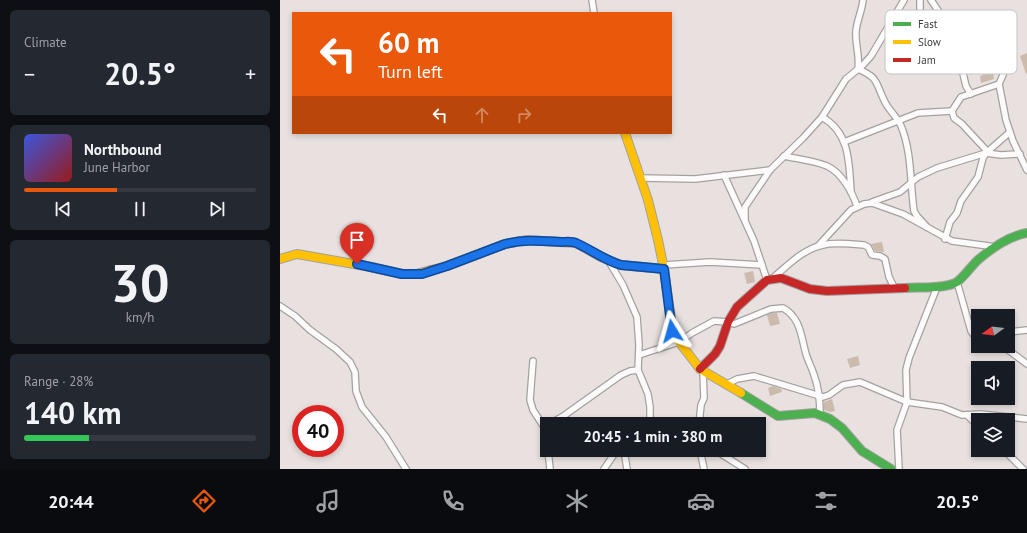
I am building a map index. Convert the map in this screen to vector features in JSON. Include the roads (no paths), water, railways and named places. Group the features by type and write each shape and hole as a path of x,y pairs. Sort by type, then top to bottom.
{"street":[{"path":"592,0 594,12"},
{"path":"858,69 859,62 856,30 863,0"},
{"path":"898,10 904,0"},
{"path":"931,0 937,10"},
{"path":"745,220 745,207 770,170 822,117 843,83 871,56 885,33"},
{"path":"858,69 873,77 884,101 898,120 903,130 908,150 915,213 927,227"},
{"path":"963,74 966,86 971,94"},
{"path":"1002,74 999,84 1003,108 1010,132 1023,158 1027,170"},
{"path":"999,84 960,98 952,111 954,118 960,122 986,152 1023,158"},
{"path":"844,142 898,120 924,112 952,111"},
{"path":"822,117 838,129 844,142 850,172 852,194"},
{"path":"818,246 846,214 857,206 896,194 911,182 937,168 986,152 1010,132"},
{"path":"625,134 651,212 664,267 672,328 679,342 701,370 727,384 778,416 784,417 813,413 838,423 862,451 891,469"},
{"path":"945,239 950,222 957,213 961,201 978,177 986,152"},
{"path":"784,156 828,166 837,174 852,194 857,206"},
{"path":"641,178 686,179 770,170"},
{"path":"724,175 745,220 769,280"},
{"path":"869,203 896,210 945,239 996,247"},
{"path":"769,280 781,278 810,289 820,290 937,287 957,282 975,262 996,247 1016,235 1027,233"},
{"path":"280,259 291,254 297,254 402,274 416,274 447,266 505,244 527,240 576,243 608,260 621,265 664,267 710,262 762,265"},
{"path":"700,417 704,398 701,370 720,346 728,322 737,307 804,253 818,246 829,244 867,246 872,254 885,259 889,277 895,289"},
{"path":"608,260 623,285 634,309 639,326 638,370 648,394 650,417"},
{"path":"957,282 971,331"},
{"path":"899,469 897,430 907,402 906,370 908,361 937,287"},
{"path":"280,306 336,349 350,362 355,372 356,391 362,407 386,437 406,469"},
{"path":"639,355 679,342 712,322 728,322 735,324 776,308 783,308 795,319 799,326 806,355 814,373 820,396 820,415"},
{"path":"1015,331 1027,330"},
{"path":"1012,353 1027,364"},
{"path":"533,360 530,400 534,410 540,417"},
{"path":"562,417 621,375 630,371 638,370"},
{"path":"727,384 737,379 754,376 826,397 843,385 860,382 907,402 942,407 962,415 981,414 1027,419"},
{"path":"967,415 971,419"},
{"path":"549,457 550,469"},
{"path":"604,469 612,457"},
{"path":"625,457 627,469"},
{"path":"701,457 704,469"},
{"path":"726,457 745,469"},
{"path":"1011,457 1023,469"}]}
